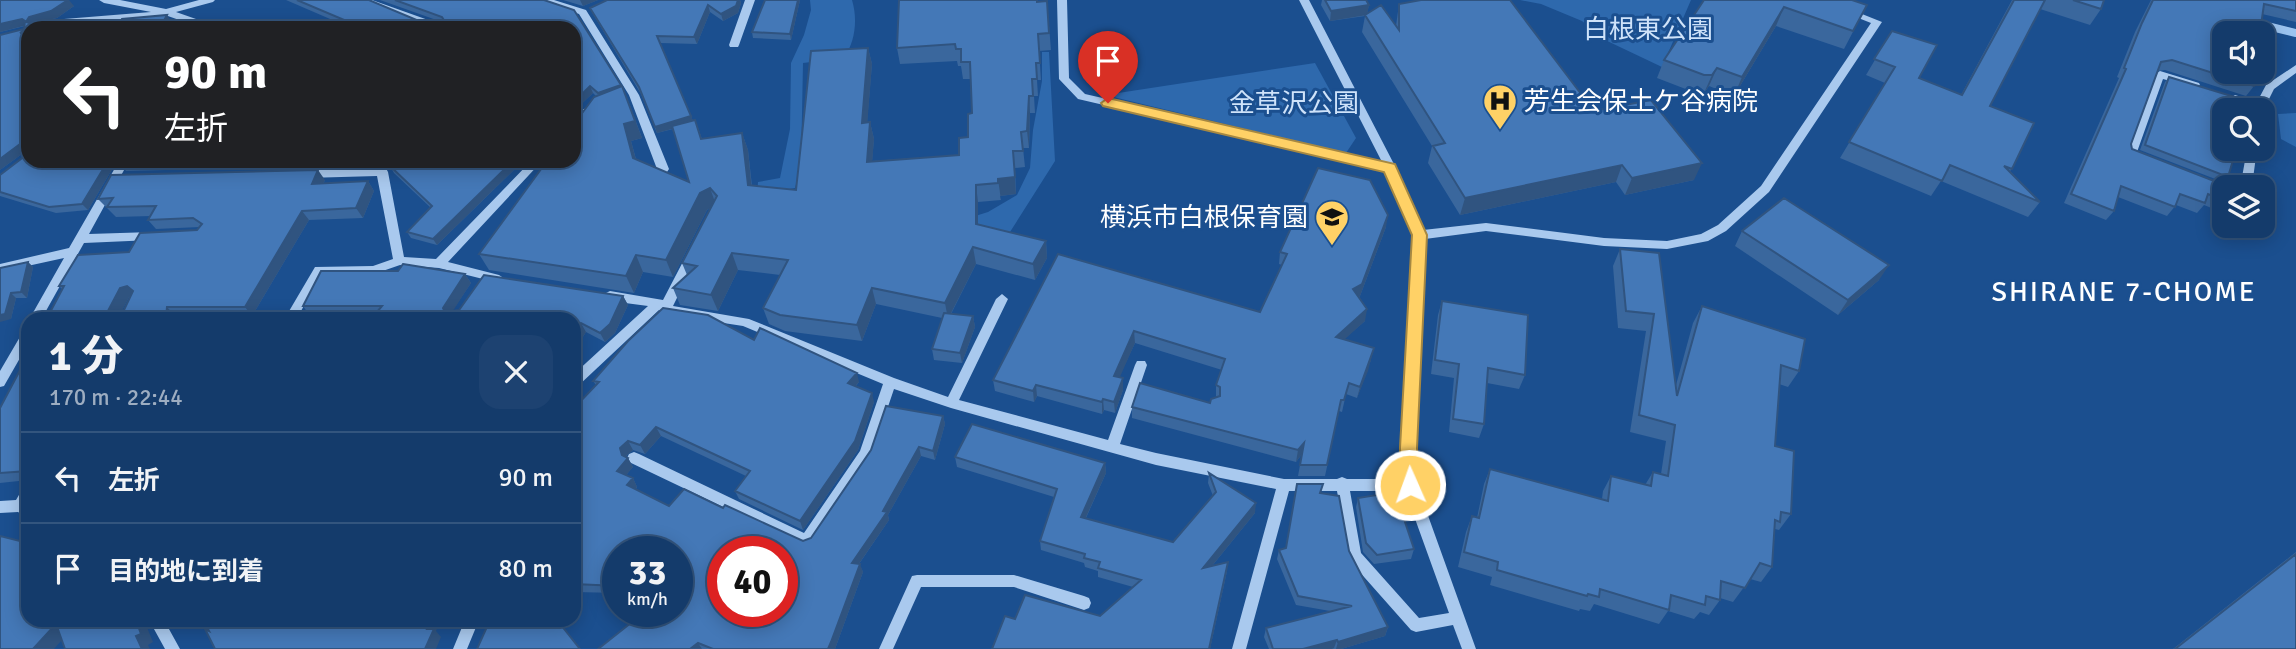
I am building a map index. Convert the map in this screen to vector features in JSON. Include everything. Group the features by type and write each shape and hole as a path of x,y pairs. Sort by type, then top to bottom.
{"street":[{"path":"104,0 166,12 189,21"},
{"path":"80,21 143,17 210,0"},
{"path":"363,0 422,21"},
{"path":"544,0 588,10 663,169"},
{"path":"734,45 750,0"},
{"path":"1062,0 1063,79 1082,97 1390,168"},
{"path":"1304,0 1390,168 1419,235 1408,448 1410,485 1469,649"},
{"path":"1419,235 1486,227 1604,242 1667,245 1704,238 1722,229 1765,189 1877,22 1839,4 1818,0"},
{"path":"2264,98 2270,87 2296,68"},
{"path":"2154,163 2131,155 2160,74 2209,90"},
{"path":"2221,94 2232,98"},
{"path":"581,113 602,107"},
{"path":"39,312 120,168"},
{"path":"288,174 356,168"},
{"path":"379,168 399,261"},
{"path":"439,264 530,168"},
{"path":"114,178 127,178"},
{"path":"80,239 161,236"},
{"path":"581,376 662,306 696,248"},
{"path":"0,268 72,252"},
{"path":"294,312 319,270 374,270 399,261 439,264 481,282 512,281"},
{"path":"592,293 745,322 890,382 951,403 1112,447 1284,485 1410,485"},
{"path":"951,403 1002,299"},
{"path":"0,382 21,352"},
{"path":"1112,447 1140,384 1141,365"},
{"path":"634,458 807,541 866,453 890,382"},
{"path":"1342,483 1354,556 1416,625 1458,618"},
{"path":"1239,649 1284,485"},
{"path":"0,508 21,509"},
{"path":"886,649 917,581 1014,581 1084,603"},
{"path":"160,627 173,649"},
{"path":"460,649 469,627"}],"green space":[{"path":"810,0 852,0 854,30 851,45 844,58 803,63 801,165 795,188 789,189 785,234 916,228 917,224 969,218 988,212 1017,195 1030,168 1033,130 1042,81 1042,52 1049,52 1055,161 1010,232 883,252 757,245 775,198 757,198 758,182 780,178 790,129 791,63 804,35 811,10"},
{"name":"白根東公園","path":"1520,0 1691,0 1662,67 1603,39 1582,21 1541,4"},
{"name":"金草沢公園","path":"1315,63 1356,138 1346,153 1105,95"},
{"path":"2296,113 2296,147 2281,139 2278,114"}],"building":[{"path":"0,0 68,0 51,11 29,17 27,21 22,19 0,24"},
{"path":"297,0 369,0 419,21 346,21"},
{"path":"395,0 544,0 574,10 581,21 444,21 442,17"},
{"path":"607,0 738,0 736,6 721,14 708,5 694,37 657,36 691,116 655,127 639,87 590,8"},
{"path":"765,0 798,0 790,34 752,32"},
{"path":"899,0 1047,1 1049,33 1038,34 1040,63 1036,63 1037,79 1032,79 1033,96 1029,96 1027,131 1021,132 1023,151 1013,151 1015,177 998,179 998,183 976,185 976,224 1046,241 1033,264 973,247 945,303 872,288 857,325 780,315 763,308 788,260 732,253 711,295 673,288 697,266 682,263 717,196 710,188 700,193 666,260 636,255 626,276 479,254 542,168 581,168 581,115 594,97 622,86 635,121 624,124 633,158 689,182 672,126 695,120 701,139 742,133 748,185 796,190 811,51 868,48 862,123 870,122 867,162 959,155 959,138 968,137 968,114 972,113 970,62 961,62 961,49 956,49 955,44 897,48"},
{"path":"1325,0 1366,0 1369,5 1331,11"},
{"path":"1421,0 1510,0 1594,111 1651,100 1702,163 1632,178 1622,165 1465,198 1433,146 1445,143 1365,15 1381,5 1399,30 1399,4"},
{"path":"1704,0 1852,0 1867,5 1853,31 1784,7 1742,77 1717,68 1712,75 1704,75 1664,60"},
{"path":"2014,0 2045,0 1990,106 2034,123 2012,169 2004,166 2040,202 1950,165 1942,181 1849,142 1895,67 1874,59 1892,31 1937,45 1919,78 1962,95"},
{"path":"2073,0 2104,0 2101,9"},
{"path":"2153,0 2296,0 2296,11 2264,4 2262,21 2212,21 2212,73 2172,60 2161,62 2131,144 2132,149 2212,180 2212,196 2208,194 2205,203 2180,194 2175,207 2121,186 2114,211 2071,194 2126,69 2124,68"},
{"path":"167,15 164,21 121,21"},
{"path":"581,21 621,85 598,93 590,86 581,95"},
{"path":"21,30 21,144 0,159 0,35"},
{"path":"2169,77 2238,98 2212,98 2212,161 2233,161 2229,175 2145,145"},
{"path":"21,159 21,168 104,168 82,204 49,207 0,192 0,175"},
{"path":"392,168 506,168 433,239 407,232 432,206"},
{"path":"1318,168 1370,180 1388,215 1362,284 1353,289 1367,309 1336,337 1374,348 1360,387 1349,383 1344,400 1341,400 1327,465 1300,465 1304,443 1298,450 1132,407 1140,383 1210,403 1211,399 1220,396 1220,387 1216,385 1225,359 1134,331 1114,376 1123,378 1114,402 1103,399 1102,402 1036,385 1033,391 993,380 1058,254 1260,312 1287,254 1280,252"},
{"path":"318,170 312,184 368,181 356,208 302,211 245,307 167,307 167,312 50,312 64,286 59,286 78,255 129,252 140,233 197,230 202,224 193,218 148,220 156,206 107,207 113,198 98,199 111,175","holes":["127,286 133,291 124,310 108,311 120,288"]},
{"path":"1784,198 1889,265 1848,300 1742,231"},
{"path":"1620,249 1659,253 1677,396 1702,306 1805,339 1799,371 1781,365 1775,446 1794,451 1791,514 1781,512 1780,522 1775,520 1772,567 1760,563 1745,588 1721,581 1720,600 1706,596 1705,605 1671,595 1669,610 1600,589 1599,597 1587,596 1497,570 1498,562 1464,552 1472,516 1479,518 1490,469 1608,501 1611,476 1651,486 1653,472 1668,476 1675,425 1639,415 1654,314 1626,311"},
{"path":"28,262 21,292 11,293 5,314 0,315 0,268"},
{"path":"403,264 465,274 443,308 445,312 377,312 382,306 303,306 321,271 398,271"},
{"path":"484,275 623,296 610,324 600,333 581,323 581,312 445,312 459,310"},
{"path":"1442,301 1528,315 1525,375 1488,368 1484,424 1453,419 1459,364 1435,360"},
{"path":"663,308 708,315 754,340 760,328 857,373 848,383 872,393 855,441 800,521 735,491 750,471 656,427 640,445 628,441 620,448 622,455 628,458 617,471 633,478 627,485 669,506 684,489 792,536 707,536 707,627 798,627 798,539 803,541 811,538 871,450 886,406 943,416 933,451 919,447 883,511 887,512 852,563 860,564 828,649 713,649 698,643 690,649 598,649 626,627 693,627 693,536 602,536 602,585 581,584 581,401 599,382 593,381 628,341"},
{"path":"944,313 973,316 960,353 932,349"},
{"path":"21,368 21,472 0,473 0,408"},
{"path":"972,424 1105,463 1081,517 1173,542 1216,492 1209,473 1256,503 1203,568 1228,562 1209,649 992,649 1005,616 1015,619 1025,595 1100,616 1141,580 1098,568 1100,562 1084,558 1085,554 1040,541 1057,489 955,457"},
{"path":"1297,484 1323,484 1320,493 1339,496 1349,551 1388,627 1303,649 1273,649 1266,628 1352,606 1298,596 1279,550 1286,548"},
{"path":"1395,492 1414,549 1377,555 1366,543 1358,498"},
{"path":"0,536 21,541 21,627 53,627 33,649 0,649"},
{"path":"2296,554 2296,649 2175,649"},
{"path":"57,627 138,627 141,634 136,636 142,649 65,649"},
{"path":"207,627 434,629 425,649 215,649 205,629 209,631"},
{"path":"487,627 563,627 580,649 477,649"}],"waterway":[{"path":"2275,28 2296,33"}],"place":[{"name":"芳生会保土ケ谷病院","path":"1500,131"},
{"name":"横浜市白根保育園","path":"1332,247"}],"district":[{"name":"SHIRANE 7-CHOME","path":"2124,291"}],"route":[{"path":"1108,103 1390,168 1419,235 1408,448 1410,485"}]}
